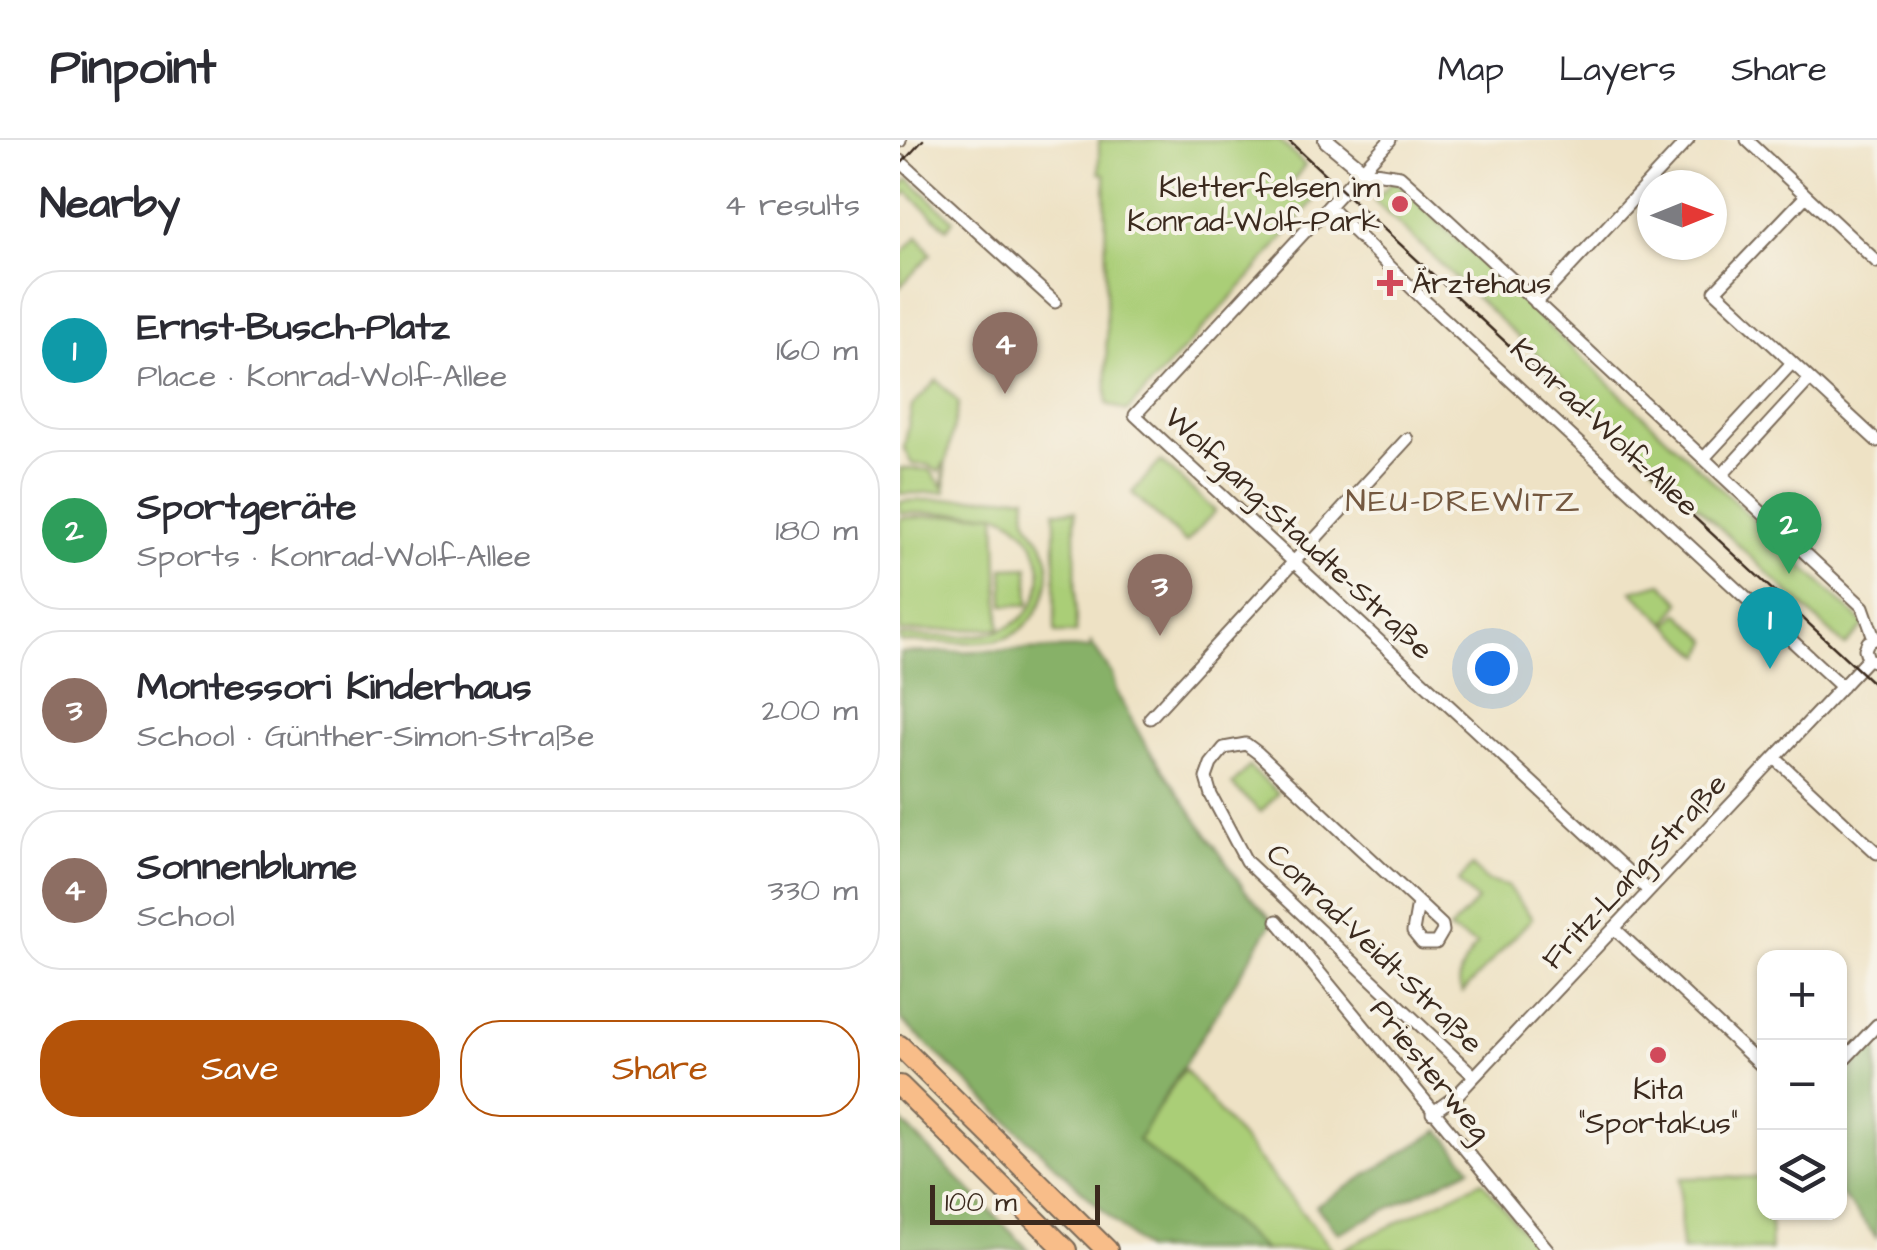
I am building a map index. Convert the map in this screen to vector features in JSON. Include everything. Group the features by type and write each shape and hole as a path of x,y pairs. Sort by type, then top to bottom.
{"highway":[{"path":"900,1046 1107,1250"},
{"path":"900,1086 1066,1250"}],"street":[{"name":"Konrad-Wolf-Allee","path":"1326,140 1362,170 1400,176 1862,606 1875,638"},
{"path":"1330,208 1390,140"},
{"path":"1536,303 1688,140"},
{"path":"1746,140 1877,262"},
{"path":"900,161 1055,302"},
{"path":"1806,196 1715,291 1872,431 1877,441"},
{"name":"Konrad-Wolf-Allee","path":"1330,208 1842,687"},
{"name":"Wolfgang-Staudte-Straße","path":"1330,208 1136,415 1650,891"},
{"path":"1704,458 1792,363"},
{"path":"1722,475 1810,379"},
{"path":"1150,718 1407,439"},
{"path":"1873,660 1865,649 1875,638"},
{"name":"Fritz-Lang-Straße","path":"1432,1113 1450,1102 1842,687 1873,660"},
{"name":"Conrad-Veidt-Straße","path":"1418,903 1246,744 1224,748 1211,764 1206,778 1211,795 1246,861 1474,1076"},
{"path":"1775,758 1877,853"},
{"name":"Priesterweg","path":"1277,921 1548,1250"},
{"path":"1614,928 1757,1061"},
{"path":"1847,1058 1877,1025"}],"green space":[{"path":"1099,140 1279,140 1305,165 1290,185 1316,198 1252,275 1127,411 1107,404 1105,174 1099,173"},
{"path":"909,179 953,220 947,229 907,192 900,198 900,187"},
{"path":"1394,180 1865,625 1845,646 1374,201"},
{"path":"918,236 931,254 900,287 900,255"},
{"path":"937,380 959,403 945,467 946,492 900,494 900,468 930,470 943,487 944,463 939,472 928,465 912,464 904,449 912,406"},
{"path":"1161,461 1215,511 1186,543 1132,493"},
{"path":"1026,496 1026,517 1044,547 1049,572 1043,599 1029,622 993,641 900,642 900,636 965,636 1001,630 1019,620 1032,606 1039,589 1040,571 1028,536 1014,522 996,513 1000,628 900,632 900,518 995,513 900,513 900,501"},
{"path":"1055,511 1075,511 1076,633 1055,633"},
{"path":"1028,567 1029,605 1004,605 1003,568"},
{"path":"1662,583 1681,602 1666,623 1632,591"},
{"path":"1679,613 1709,641 1702,656 1668,625"},
{"path":"1091,643 1112,674 1117,693 1144,742 1245,890 1273,921 1138,1140 1264,1250 1145,1250 900,1019 900,653 1090,648"},
{"path":"1249,767 1278,793 1261,812 1232,785"},
{"path":"1472,866 1487,881 1507,886 1532,918 1462,993 1460,974 1477,945 1449,930 1477,901 1458,882"},
{"path":"1877,1042 1877,1238 1847,1202 1847,1074"},
{"path":"1184,1069 1333,1250 1264,1250 1137,1140"},
{"path":"900,1120 1029,1250 900,1250"},
{"path":"1440,1130 1471,1168 1338,1233 1316,1206"},
{"path":"1757,1177 1757,1220 1770,1220 1771,1250 1681,1250 1680,1178"},
{"path":"1482,1181 1538,1250 1341,1250"}],"tram line":[{"path":"900,165 923,140"},
{"path":"1288,140 1877,687"}],"place":[{"name":"Kletterfelsen im Konrad-Wolf-Park","path":"1400,204"},
{"name":"Ärztehaus","path":"1390,283"},
{"name":"Sonnenblume","path":"1005,394"},
{"name":"Sportgeräte","path":"1789,574"},
{"name":"Montessori Kinderhaus","path":"1160,636"},
{"name":"Ernst-Busch-Platz","path":"1770,669"},
{"name":"Kita \"Sportakus\"","path":"1658,1055"}],"district":[{"name":"NEU-DREWITZ","path":"1464,500"}]}
